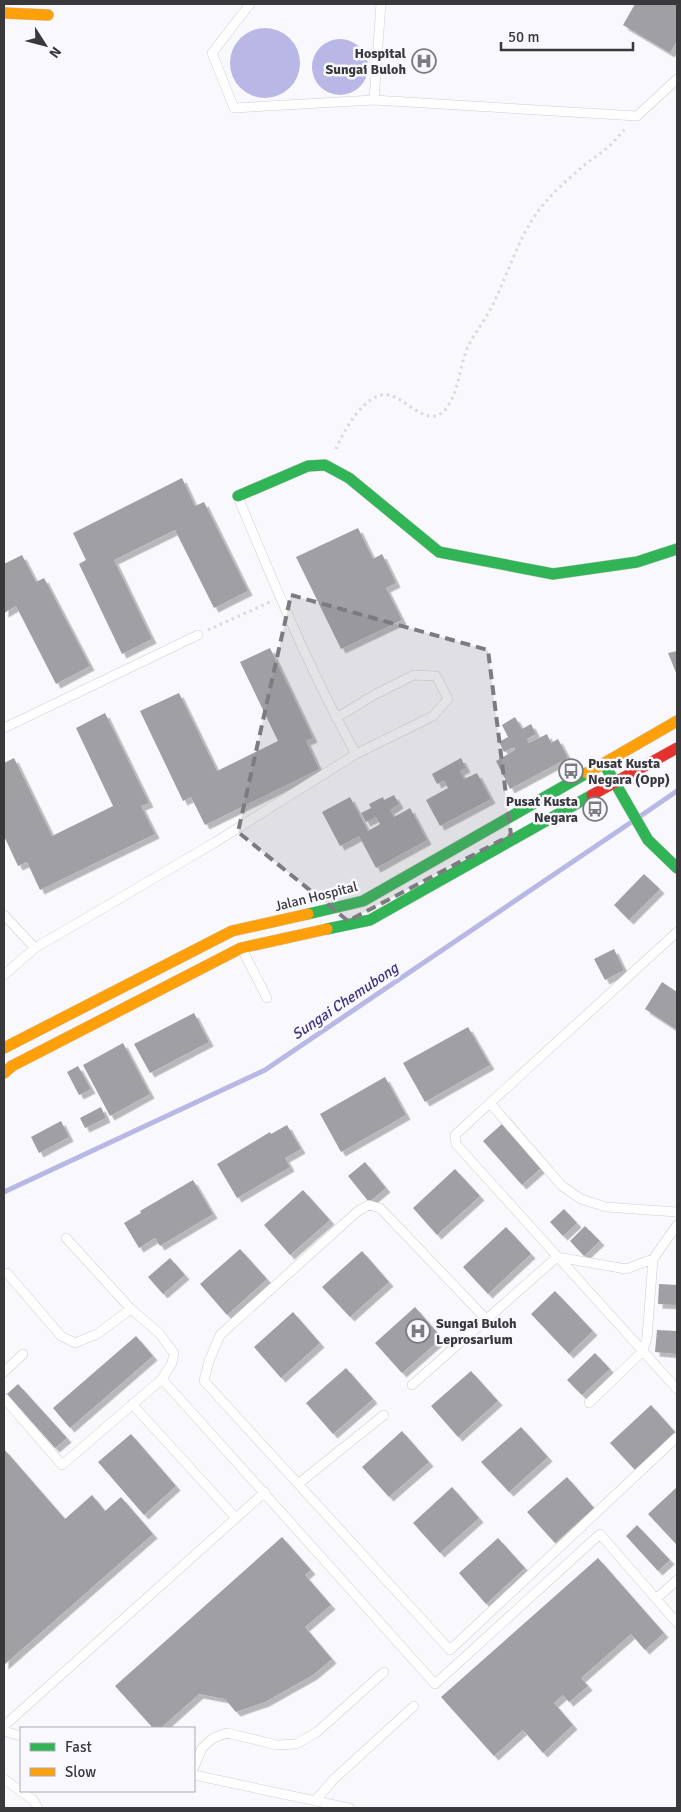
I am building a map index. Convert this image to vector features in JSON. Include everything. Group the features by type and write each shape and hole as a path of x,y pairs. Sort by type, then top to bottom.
{"main road":[{"path":"4,13 48,15"},
{"path":"238,496 308,466 324,465 349,478 438,552 554,574 637,562 677,549"},
{"name":"Jalan Hospital","path":"4,1048 232,931 363,901 677,721"},
{"path":"4,1073 12,1066 241,948 370,920 677,748"},
{"path":"604,764 648,840 677,868"},
{"path":"232,931 241,948"}],"lane":[{"path":"250,4 212,53 234,108 374,100 637,116 677,79"},
{"path":"374,100 381,4"},
{"path":"238,496 280,598 336,718 356,754"},
{"path":"4,728 198,635"},
{"path":"4,975 35,948 214,844 356,754 433,716 448,699 436,676 414,675 376,694 336,718"},
{"path":"4,915 35,948"},
{"path":"677,932 455,1135 456,1144 644,1351 673,1378 677,1389"},
{"path":"241,948 267,998"},
{"path":"490,1102 562,1186 581,1199 606,1207 677,1212"},
{"path":"487,1320 380,1208 369,1206 358,1211 220,1335 209,1361 204,1381 450,1650 677,1437"},
{"path":"589,1404 644,1351 647,1338 653,1259 677,1225"},
{"path":"4,1398 62,1465 162,1378 172,1363 174,1352 159,1333 132,1309 66,1238"},
{"path":"557,1257 626,1269 653,1259"},
{"path":"412,1386 557,1257"},
{"path":"7,1273 60,1336 75,1342 97,1334 132,1309"},
{"path":"4,1372 23,1354"},
{"path":"162,1378 435,1684 600,1534 677,1624"},
{"path":"132,1404 236,1518"},
{"path":"298,1484 384,1415"},
{"path":"4,1726 265,1492"},
{"path":"656,1599 677,1580"},
{"path":"195,1765 202,1748 214,1738 227,1733 277,1745 296,1744 317,1732 384,1672"},
{"path":"319,1804 333,1780 414,1706"},
{"path":"4,1730 20,1736"},
{"path":"195,1775 319,1804 349,1808"},
{"path":"4,1779 20,1791"},
{"path":"22,1792 33,1800 38,1808"}],"path":[{"path":"324,465 333,455 340,438 356,413 374,397 387,395 405,402 426,417 435,416 445,410 457,384 467,349 490,311 513,257 534,217 560,187 608,147 637,116"},
{"path":"198,635 280,598"}],"highlighted area":[{"path":"291,595 488,650 511,835 348,921 238,832"}],"water":[{"path":"265,28 284,34 294,44 300,63 294,82 284,92 265,98 246,92 236,82 230,63 236,44 246,34"},
{"path":"335,39 345,39 360,47 366,56 368,67 366,78 360,87 345,95 335,95 324,90 317,83 312,72 312,62 317,51 324,44"}],"building":[{"path":"635,4 677,4 677,41 670,53 623,25"},
{"path":"182,478 195,506 204,502 248,591 214,608 175,530 114,560 152,639 122,654 79,564 86,560 73,533"},
{"path":"358,528 373,559 382,554 396,583 386,588 402,620 341,649 296,557"},
{"path":"22,555 36,582 44,578 90,666 56,684 16,606 4,613 4,564"},
{"path":"270,648 313,738 306,741 319,769 205,825 191,797 183,801 140,711 179,693 217,771 278,741 240,662"},
{"path":"677,651 677,675 668,653"},
{"path":"105,713 149,803 141,806 155,834 40,890 27,862 18,866 4,836 4,763 14,758 52,836 113,806 76,728"},
{"path":"515,717 522,729 531,724 536,734 527,739 529,743 547,734 551,743 558,739 568,758 510,789 496,761 515,750 514,747 504,752 499,742 508,737 502,725"},
{"path":"461,758 466,768 460,771 464,779 477,773 491,799 440,826 426,800 448,788 444,780 437,784 432,774"},
{"path":"394,795 399,804 390,810 394,817 410,808 427,840 376,868 359,836 340,846 322,812 350,797 368,831 380,824 376,817 366,822 361,813 371,808 369,804 383,797 384,800"},
{"path":"644,874 660,889 629,920 614,905"},
{"path":"614,949 624,970 605,980 594,959"},
{"path":"662,982 677,992 677,1030 645,1009"},
{"path":"194,1013 209,1042 150,1073 134,1044"},
{"path":"468,1027 490,1065 425,1102 403,1063"},
{"path":"123,1043 150,1094 110,1116 83,1065"},
{"path":"78,1066 91,1089 79,1095 67,1072"},
{"path":"385,1077 406,1115 341,1152 320,1114"},
{"path":"101,1107 106,1118 85,1128 80,1118"},
{"path":"61,1121 69,1137 39,1153 31,1137"},
{"path":"502,1124 541,1168 522,1185 483,1141"},
{"path":"287,1125 301,1149 285,1158 290,1167 237,1198 217,1164 270,1132 271,1134"},
{"path":"365,1162 386,1188 369,1202 348,1176"},
{"path":"455,1169 480,1196 437,1235 413,1208"},
{"path":"193,1180 213,1214 160,1246 155,1238 139,1248 124,1223 141,1213 140,1211"},
{"path":"303,1190 330,1220 290,1255 264,1225"},
{"path":"564,1209 577,1223 563,1236 550,1222"},
{"path":"585,1226 600,1241 584,1256 570,1241"},
{"path":"506,1227 531,1254 488,1294 463,1267"},
{"path":"240,1249 267,1279 227,1315 200,1284"},
{"path":"362,1251 389,1282 350,1317 322,1287"},
{"path":"170,1258 185,1275 163,1294 148,1277"},
{"path":"659,1284 677,1285 677,1305 658,1304"},
{"path":"555,1291 593,1331 569,1354 531,1314"},
{"path":"415,1307 442,1338 402,1373 375,1343"},
{"path":"293,1312 320,1343 281,1378 254,1347"},
{"path":"657,1330 677,1331 677,1354 655,1352"},
{"path":"136,1336 153,1356 70,1428 53,1408"},
{"path":"595,1353 610,1369 582,1395 567,1380"},
{"path":"346,1368 373,1399 333,1434 306,1403"},
{"path":"471,1371 498,1401 458,1437 431,1406"},
{"path":"18,1384 67,1438 55,1448 7,1394"},
{"path":"651,1405 676,1433 636,1471 610,1443"},
{"path":"521,1427 548,1457 509,1492 481,1462"},
{"path":"402,1431 429,1462 389,1497 362,1467"},
{"path":"131,1434 176,1486 144,1515 98,1462"},
{"path":"4,1449 65,1519 92,1495 105,1511 121,1497 153,1534 4,1665"},
{"path":"567,1477 594,1508 555,1543 527,1512"},
{"path":"452,1487 479,1518 440,1553 413,1523"},
{"path":"677,1487 677,1545 648,1514"},
{"path":"637,1525 670,1560 658,1571 626,1536"},
{"path":"282,1537 311,1570 305,1575 331,1605 305,1627 332,1659 313,1675 265,1702 236,1712 225,1699 199,1694 162,1727 152,1727 115,1686"},
{"path":"498,1538 525,1568 486,1604 459,1573"},
{"path":"598,1558 664,1633 645,1650 631,1634 581,1678 588,1686 569,1702 563,1695 554,1703 573,1725 543,1753 523,1730 494,1756 441,1697"}],"waterway":[{"name":"Sungai Chemubong","path":"642,815 677,791"},
{"name":"Sungai Chemubong","path":"4,1192 265,1070 630,823"}],"traffic: fast":[{"path":"238,496 308,466 325,465 349,478 439,552 553,574 637,562 677,549"},
{"path":"607,769 648,840 677,868"},
{"path":"308,914 363,901 587,773"},
{"path":"327,929 370,920 592,795"}],"traffic: slow":[{"path":"4,13 48,15"},
{"path":"587,773 677,721"},
{"path":"4,1048 232,931 308,914"},
{"path":"4,1073 12,1066 241,948 327,929"}],"traffic: jam":[{"path":"592,795 677,748"}],"place":[{"name":"Hospital Sungai Buloh","path":"424,61"},
{"name":"Pusat Kusta Negara (Opp)","path":"571,771"},
{"name":"Pusat Kusta Negara","path":"595,809"},
{"name":"Sungai Buloh Leprosarium","path":"418,1331"}]}
